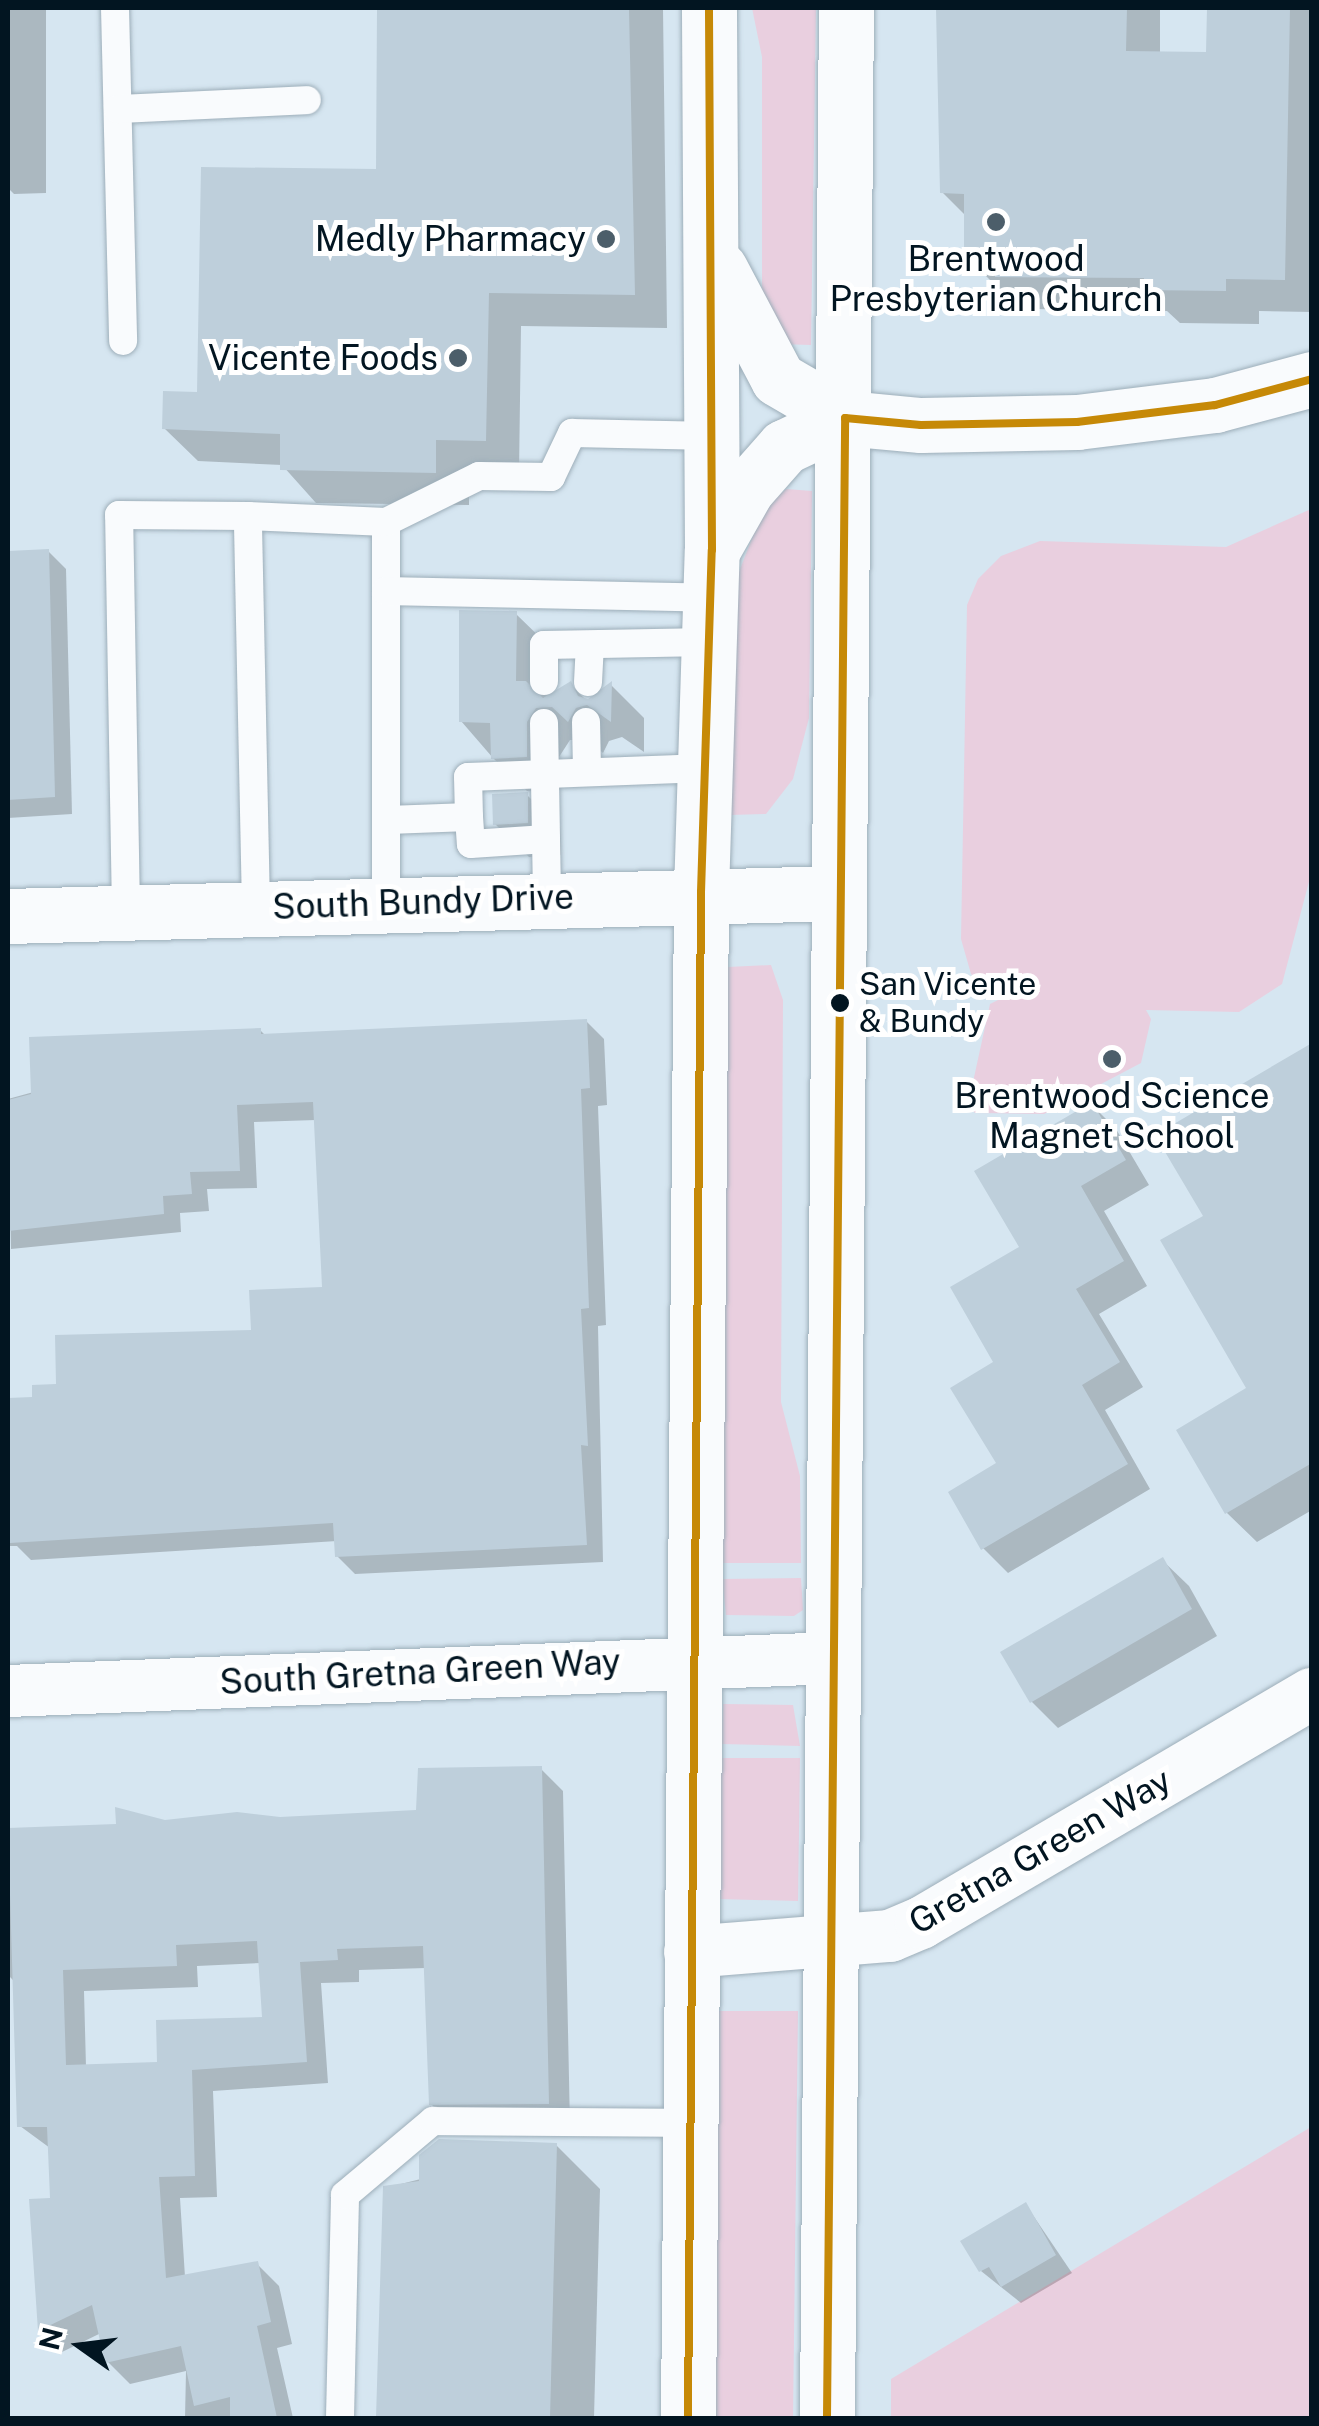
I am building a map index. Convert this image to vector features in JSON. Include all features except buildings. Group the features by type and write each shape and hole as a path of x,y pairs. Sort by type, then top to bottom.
{"main road":[{"path":"688,2418 701,892 711,596 710,8"},
{"path":"826,2418 846,8"},
{"path":"713,253 752,341 778,380 844,418 921,425 1076,422 1215,405 1312,380"},
{"path":"711,596 748,489 784,447 844,418"},
{"name":"South Bundy Drive","path":"8,916 701,892 838,893"}],"street":[{"name":"South Gretna Green Way","path":"8,1691 692,1660 832,1658"},
{"name":"Gretna Green Way","path":"690,1952 890,1936 921,1924 1312,1694"}],"lane":[{"path":"116,8 123,341"},
{"path":"118,109 307,100"},
{"path":"126,911 119,515 386,522 479,476 551,476 572,433 712,436"},
{"path":"248,516 256,908"},
{"path":"386,522 386,903"},
{"path":"386,591 711,596"},
{"path":"544,681 544,645 590,646 711,596"},
{"path":"588,682 590,646"},
{"path":"544,722 547,898"},
{"path":"586,722 587,770"},
{"path":"546,838 471,844 468,777 544,770 705,768"},
{"path":"388,820 469,816"},
{"path":"340,2418 345,2195 433,2120 691,2123"}],"shaded area":[{"path":"752,8 816,8 811,345 779,344 762,308 762,57"},
{"path":"786,489 812,491 809,718 793,779 766,814 730,815 735,582 763,510"},
{"path":"1311,509 1311,874 1282,984 1239,1012 1146,1010 1151,1019 1141,1063 1044,1114 975,1113 968,1105 990,1004 998,1000 971,974 961,939 967,605 978,579 1001,556 1040,541 1226,547"},
{"path":"771,965 783,1000 781,1402 800,1476 801,1563 722,1563 728,967"},
{"path":"801,1578 803,1610 794,1616 726,1615 722,1579"},
{"path":"723,1704 793,1705 800,1746 721,1744"},
{"path":"720,1758 800,1758 798,1901 718,1899"},
{"path":"718,2011 798,2011 793,2418 714,2418"},
{"path":"1311,2127 1311,2418 891,2418 891,2379"}],"transit line":[{"path":"688,2418 701,892 712,550 709,8"},
{"path":"827,2418 845,418 921,425 1077,422 1215,405 1312,379"}],"place":[{"name":"Brentwood Presbyterian Church","path":"996,222"},
{"name":"Medly Pharmacy","path":"606,239"},
{"name":"Vicente Foods","path":"458,358"},
{"name":"San Vicente & Bundy","path":"840,1003"},
{"name":"Brentwood Science Magnet School","path":"1112,1059"}]}
